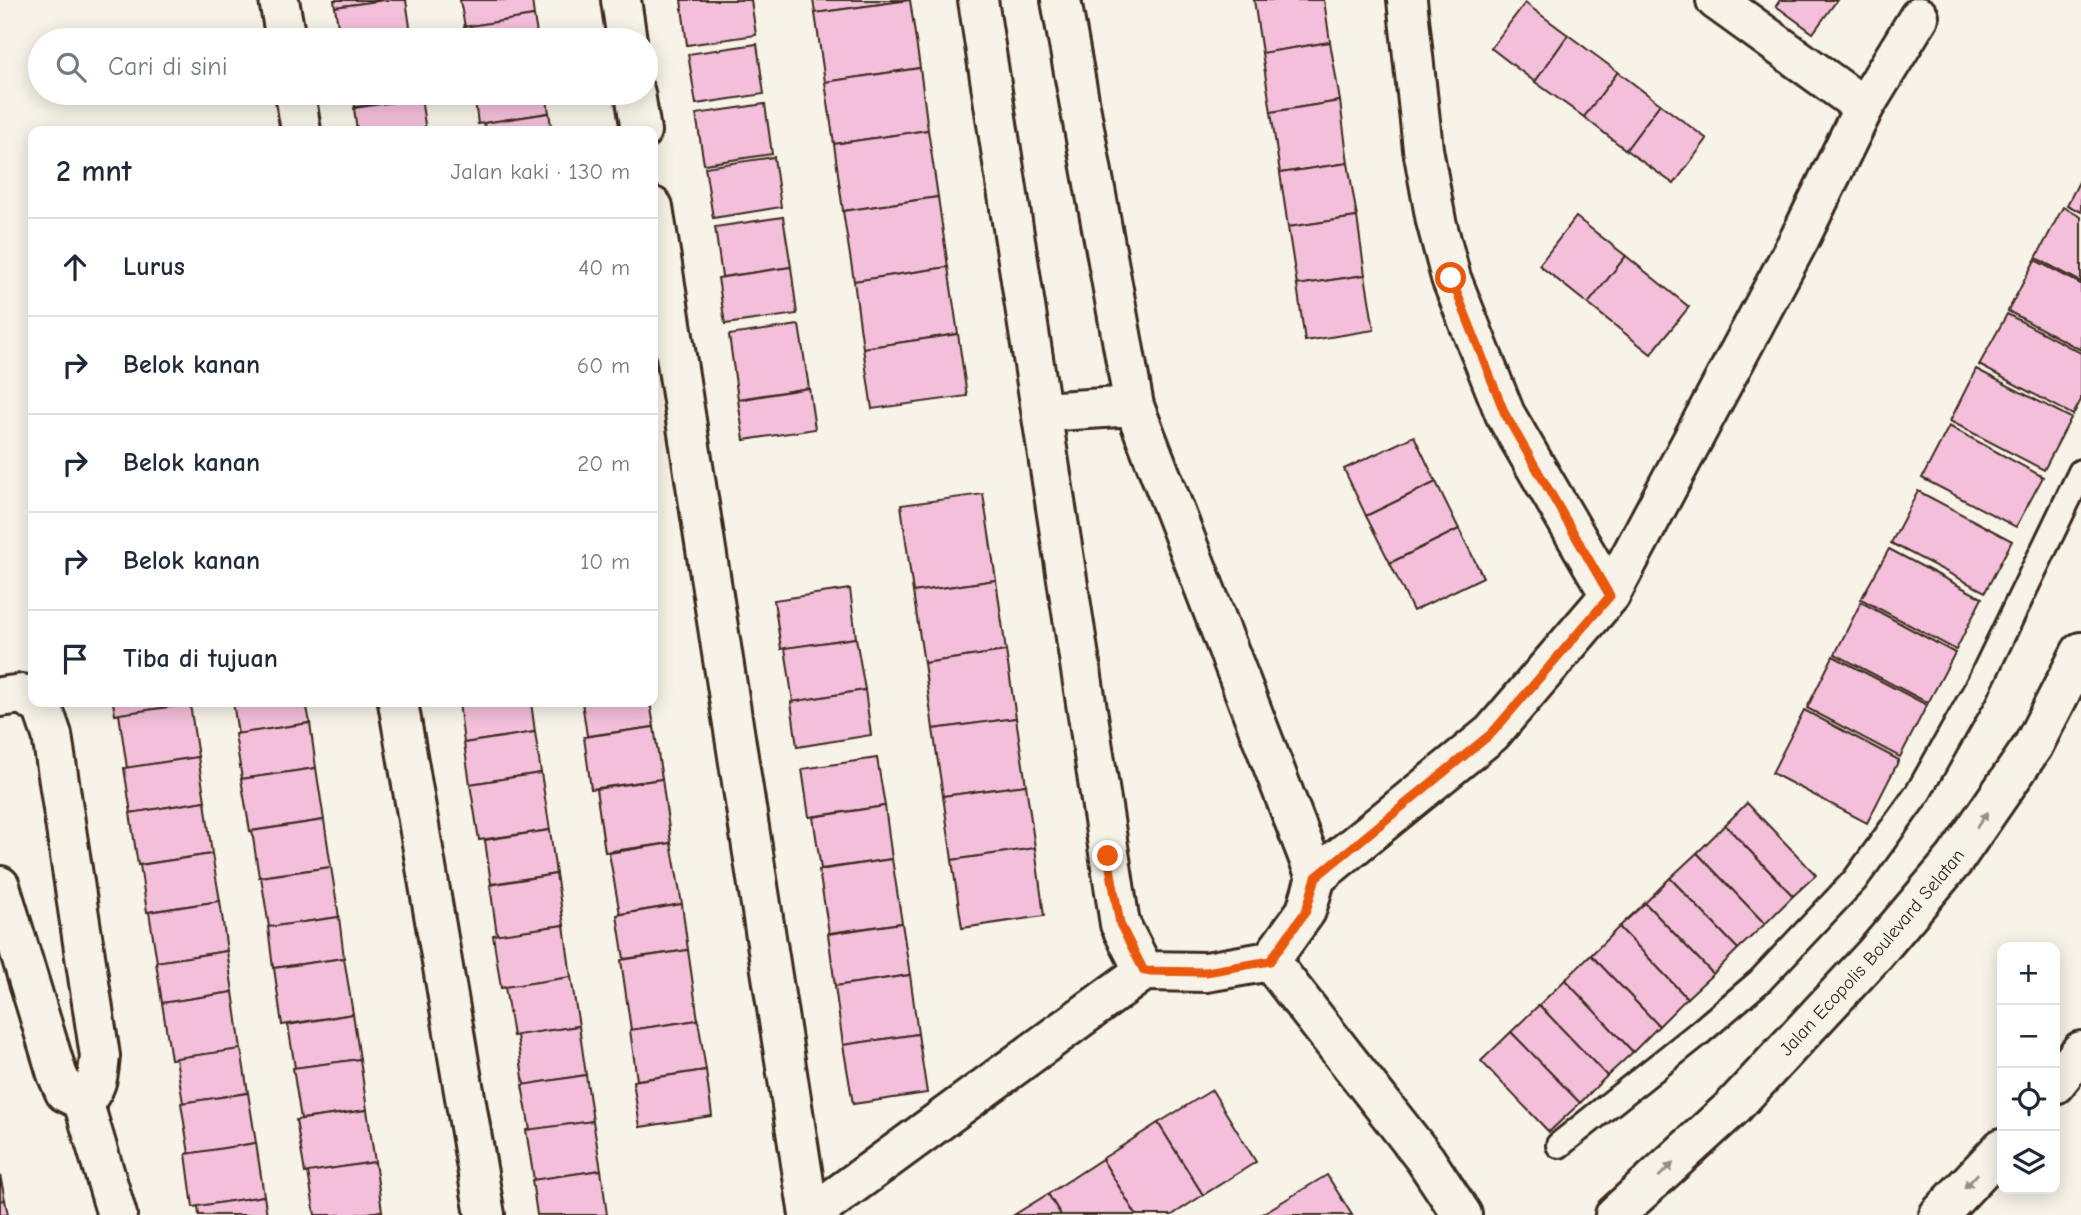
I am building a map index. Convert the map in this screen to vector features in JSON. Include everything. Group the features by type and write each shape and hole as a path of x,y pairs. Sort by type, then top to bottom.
{"street":[{"path":"279,0 284,28"},
{"path":"621,0 625,28"},
{"path":"978,0 1120,924 1144,971"},
{"path":"1061,0 1134,406 1316,877"},
{"path":"1407,0 1423,149 1436,221 1451,278 1505,414 1610,596"},
{"path":"1716,0 1864,107"},
{"path":"658,239 810,1215 1144,971 1206,972 1270,961 1306,911 1316,877 1492,733 1610,596 1788,262 1864,107 1919,17"},
{"path":"297,105 301,126"},
{"path":"637,105 640,126"},
{"path":"1042,412 1134,406"},
{"name":"Jalan Ecopolis Boulevard Selatan","path":"1615,1215 1733,1107 1873,956 1955,859 2033,746 2081,652"},
{"path":"0,697 22,694 28,698"},
{"path":"42,707 52,735 100,1056 97,1086 83,1101"},
{"path":"399,707 485,1215"},
{"path":"0,886 58,1074 65,1093 83,1101 117,1215"},
{"path":"1270,961 1425,1159 1462,1215"},
{"path":"2060,1078 2081,1051"},
{"path":"1939,1215 1997,1152"}],"lane":[{"path":"1559,1145 1699,1034 1760,981 1854,880 1918,793 1975,692 2081,472"}],"building":[{"path":"334,0 385,0 335,7"},
{"path":"406,0 410,28 338,28 335,7"},
{"path":"460,0 532,0 534,16 465,27"},
{"path":"681,0 751,0 756,35 687,45"},
{"path":"813,0 909,0 815,13"},
{"path":"910,0 920,68 825,82 815,13"},
{"path":"1254,0 1324,0 1330,42 1262,53"},
{"path":"1780,0 1837,0 1813,33 1776,6"},
{"path":"1525,3 1568,35 1535,82 1491,48"},
{"path":"534,16 536,28 464,28"},
{"path":"1568,35 1618,72 1584,117 1535,82"},
{"path":"1330,42 1340,101 1271,112 1262,53"},
{"path":"757,44 764,94 696,104 688,54"},
{"path":"920,68 928,130 834,144 825,82"},
{"path":"1618,72 1660,104 1626,150 1584,117"},
{"path":"1340,101 1348,163 1280,173 1271,112"},
{"path":"765,104 772,154 704,164 696,114"},
{"path":"1660,104 1707,139 1674,184 1626,150"},
{"path":"374,105 422,105 425,126 356,126 354,108"},
{"path":"476,105 548,105 549,113 478,124"},
{"path":"549,113 551,126 484,126 484,123"},
{"path":"928,130 938,197 843,211 834,144"},
{"path":"774,157 781,207 713,218 705,167"},
{"path":"1348,163 1357,217 1288,227 1280,173"},
{"path":"2081,178 2081,212 2067,205"},
{"path":"938,197 948,267 854,281 843,211"},
{"path":"2063,207 2081,217 2081,282 2036,258"},
{"path":"783,217 791,267 722,277 715,227"},
{"path":"1357,217 1365,275 1297,285 1288,227"},
{"path":"1576,217 1626,256 1588,304 1539,265"},
{"path":"1626,256 1689,307 1651,354 1588,304"},
{"path":"2035,260 2081,284 2081,350 2008,311"},
{"path":"791,267 797,314 725,324 718,278"},
{"path":"948,267 958,334 863,348 854,281"},
{"path":"1365,275 1374,330 1305,341 1297,285"},
{"path":"2007,314 2081,353 2081,400 2073,415 1979,365"},
{"path":"799,325 809,388 738,399 729,335"},
{"path":"958,334 967,396 872,409 863,348"},
{"path":"1976,369 2071,418 2044,470 1950,421"},
{"path":"809,388 815,429 744,440 738,400"},
{"path":"1949,426 2043,477 2016,527 1922,478"},
{"path":"1414,436 1436,482 1366,516 1344,469"},
{"path":"1436,482 1459,529 1390,563 1366,516"},
{"path":"1918,491 2012,541 1985,592 1891,543"},
{"path":"983,494 996,580 913,592 901,505"},
{"path":"1459,529 1483,577 1413,611 1390,563"},
{"path":"1889,549 1982,598 1956,650 1861,599"},
{"path":"996,580 1006,651 924,663 913,592"},
{"path":"850,589 856,638 781,649 774,600"},
{"path":"1861,602 1955,653 1928,703 1835,654"},
{"path":"856,638 865,690 793,702 785,648"},
{"path":"1006,651 1016,718 933,729 924,663"},
{"path":"1833,656 1927,705 1900,757 1807,708"},
{"path":"865,690 871,735 797,747 791,702"},
{"path":"114,707 170,707 115,715"},
{"path":"169,707 190,707 198,757 127,768 119,714"},
{"path":"234,707 307,707 310,723 238,734"},
{"path":"460,707 532,707 535,732 464,743"},
{"path":"583,707 651,707 654,727 587,736"},
{"path":"1804,710 1899,760 1867,823 1772,773"},
{"path":"1016,718 1026,785 943,796 933,729"},
{"path":"310,723 316,768 242,779 235,734"},
{"path":"654,727 662,779 591,789 584,737"},
{"path":"535,732 541,773 470,784 464,743"},
{"path":"198,757 205,801 131,813 124,768"},
{"path":"877,758 885,806 809,817 802,769"},
{"path":"316,768 324,820 250,831 241,779"},
{"path":"541,773 550,830 479,840 470,784"},
{"path":"662,779 671,843 605,852 596,789"},
{"path":"1026,785 1035,848 952,860 943,796"},
{"path":"205,801 212,854 138,865 130,813"},
{"path":"1747,803 1816,875 1793,896 1725,825"},
{"path":"885,806 892,859 821,869 813,817"},
{"path":"324,820 331,867 259,877 252,831"},
{"path":"1725,825 1793,896 1765,924 1697,853"},
{"path":"550,830 556,874 491,884 485,840"},
{"path":"671,843 682,904 620,914 609,853"},
{"path":"1035,848 1044,916 962,928 952,860"},
{"path":"1697,853 1765,924 1738,949 1670,878"},
{"path":"212,854 220,901 147,912 140,865"},
{"path":"892,859 902,923 829,933 819,870"},
{"path":"331,867 339,917 269,927 261,877"},
{"path":"556,874 564,925 497,935 490,885"},
{"path":"1670,878 1738,949 1713,974 1645,903"},
{"path":"220,901 227,951 157,962 149,912"},
{"path":"1645,903 1713,974 1687,998 1619,927"},
{"path":"682,904 688,950 624,959 617,915"},
{"path":"339,917 344,958 273,968 268,927"},
{"path":"902,923 910,975 835,986 828,934"},
{"path":"564,925 571,977 501,988 493,935"},
{"path":"1619,927 1687,998 1659,1026 1591,955"},
{"path":"688,950 698,1020 631,1030 621,960"},
{"path":"227,951 233,992 162,1003 156,962"},
{"path":"1591,955 1659,1026 1633,1052 1565,980"},
{"path":"344,958 353,1014 282,1025 274,968"},
{"path":"910,975 918,1034 843,1045 835,986"},
{"path":"571,977 579,1026 513,1036 505,987"},
{"path":"1565,980 1633,1052 1607,1076 1539,1005"},
{"path":"233,992 241,1049 171,1059 162,1003"},
{"path":"1539,1005 1607,1076 1580,1103 1511,1032"},
{"path":"353,1014 360,1059 295,1068 288,1025"},
{"path":"698,1020 706,1070 637,1080 630,1030"},
{"path":"579,1026 586,1075 524,1085 517,1035"},
{"path":"1511,1032 1580,1103 1549,1132 1481,1061"},
{"path":"918,1034 927,1093 853,1104 843,1045"},
{"path":"241,1049 248,1093 183,1103 176,1058"},
{"path":"360,1059 367,1110 301,1119 293,1068"},
{"path":"706,1070 712,1116 640,1127 633,1081"},
{"path":"586,1075 593,1121 530,1130 522,1085"},
{"path":"1212,1090 1256,1162 1203,1195 1158,1123"},
{"path":"248,1093 256,1143 189,1154 181,1103"},
{"path":"367,1110 375,1162 305,1173 296,1120"},
{"path":"593,1121 601,1170 534,1180 526,1130"},
{"path":"1158,1123 1203,1195 1172,1215 1136,1215 1102,1159"},
{"path":"256,1143 264,1196 193,1207 186,1154"},
{"path":"1102,1159 1136,1215 1061,1215 1048,1194"},
{"path":"375,1162 382,1211 355,1215 315,1215 308,1172"},
{"path":"601,1170 607,1215 537,1215 532,1180"},
{"path":"0,1175 5,1200 0,1201"},
{"path":"1327,1175 1352,1215 1260,1215"},
{"path":"1048,1194 1061,1215 1014,1215"},
{"path":"264,1196 267,1215 199,1215 198,1206"},
{"path":"5,1200 8,1215 0,1215 0,1201"},
{"path":"382,1211 383,1215 355,1215"}],"route":[{"path":"1108,856 1120,924 1144,971 1206,972 1270,961 1306,911 1316,877 1492,733 1610,596 1505,414 1451,278"}]}
